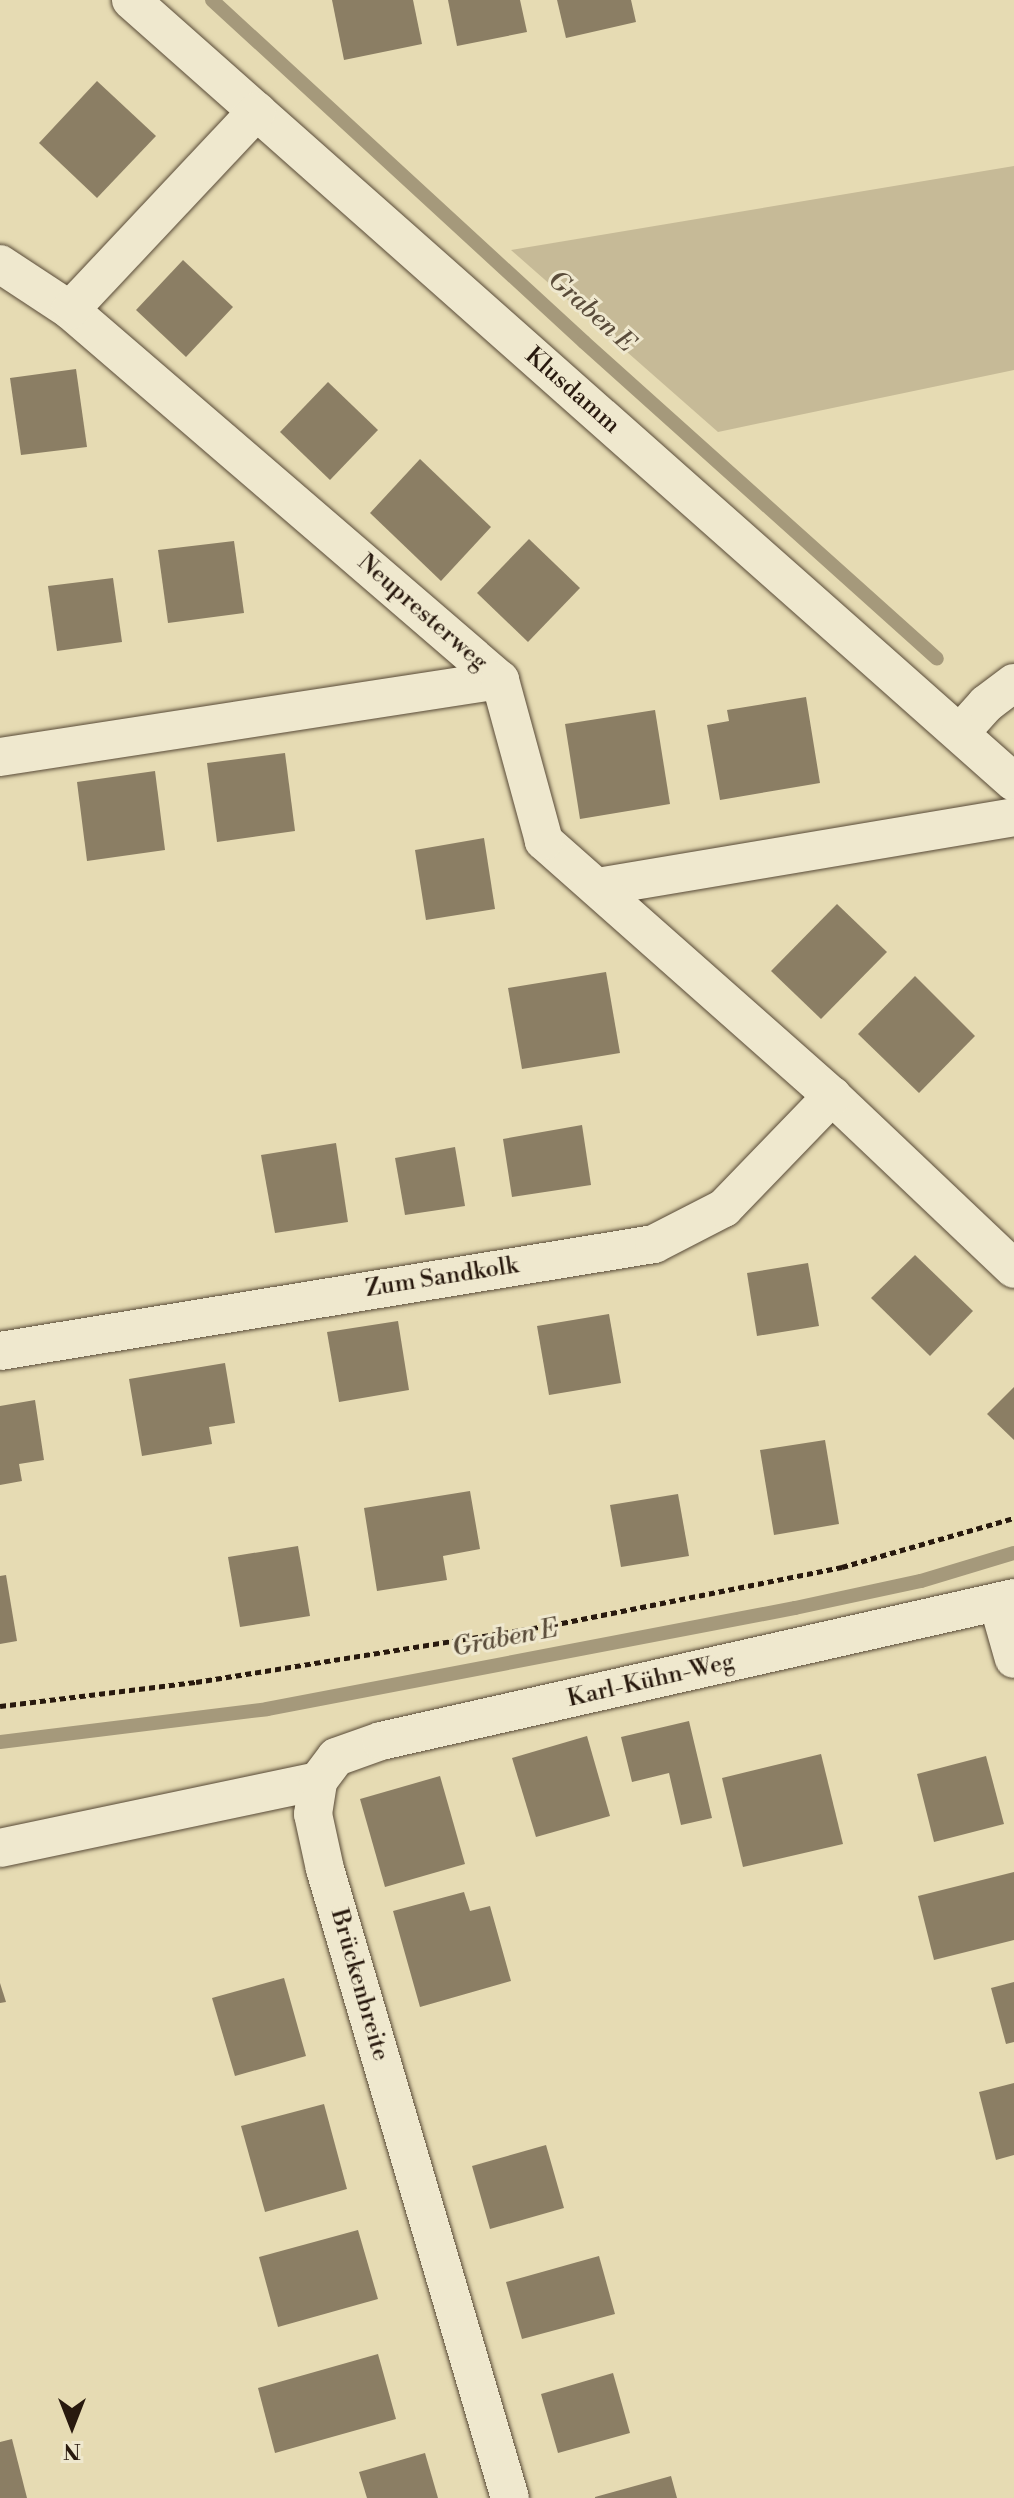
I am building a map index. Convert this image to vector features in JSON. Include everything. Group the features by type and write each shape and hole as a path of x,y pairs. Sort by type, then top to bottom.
{"street":[{"name":"Klusdamm","path":"131,0 1014,782"},
{"path":"70,310 257,111"},
{"name":"Neupresterweg","path":"0,264 70,310 500,680"},
{"path":"500,680 544,841 832,1096 1014,1269"},
{"name":"Neupresterweg","path":"0,757 500,680"},
{"path":"960,733 986,704 1014,683"},
{"path":"597,887 1014,817"},
{"name":"Zum Sandkolk","path":"0,1351 654,1244 724,1208 832,1096"},
{"name":"Karl-Kühn-Weg","path":"318,1781 336,1757 381,1741 1006,1600 1014,1659"},
{"path":"0,1848 318,1781"},
{"name":"Brückenbreite","path":"318,1781 313,1814 325,1869 510,2498"}],"path":[{"path":"0,1706 196,1682 552,1625 842,1567 1014,1518"}],"shaded area":[{"path":"1014,166 1014,370 718,432 511,250"}],"building":[{"path":"332,0 413,0 422,44 344,60"},
{"path":"448,0 520,0 527,32 457,46"},
{"path":"557,0 631,0 636,22 566,38"},
{"path":"97,81 156,136 97,198 39,143"},
{"path":"183,260 233,307 186,357 136,310"},
{"path":"76,369 87,447 21,455 10,378"},
{"path":"328,382 378,430 330,480 280,432"},
{"path":"420,459 491,527 441,581 370,513"},
{"path":"529,539 580,588 528,642 477,593"},
{"path":"234,541 244,613 168,623 158,550"},
{"path":"113,578 122,642 57,651 48,586"},
{"path":"806,697 820,783 720,800 707,725 729,721 727,710"},
{"path":"655,710 670,804 580,819 565,724"},
{"path":"285,753 295,831 217,842 207,763"},
{"path":"155,771 165,850 87,861 77,782"},
{"path":"484,838 495,909 426,920 415,850"},
{"path":"837,904 887,952 821,1019 771,971"},
{"path":"606,972 620,1053 522,1069 508,988"},
{"path":"915,976 975,1036 919,1093 858,1034"},
{"path":"582,1125 591,1185 512,1197 503,1139"},
{"path":"336,1143 348,1222 275,1233 261,1155"},
{"path":"455,1147 465,1206 405,1215 395,1158"},
{"path":"915,1255 973,1311 930,1356 871,1298"},
{"path":"808,1263 819,1326 757,1336 747,1273"},
{"path":"609,1314 621,1383 549,1395 537,1326"},
{"path":"398,1321 409,1390 339,1402 327,1332"},
{"path":"225,1363 235,1423 209,1427 212,1444 142,1456 129,1379"},
{"path":"1014,1387 1014,1440 987,1414"},
{"path":"35,1400 44,1460 19,1464 22,1481 0,1485 0,1406"},
{"path":"825,1440 839,1524 774,1535 760,1450"},
{"path":"470,1491 480,1549 443,1556 447,1580 377,1591 364,1508"},
{"path":"678,1494 689,1556 621,1567 610,1505"},
{"path":"298,1546 310,1616 240,1627 228,1557"},
{"path":"6,1575 17,1641 0,1644 0,1576"},
{"path":"689,1721 712,1818 681,1825 669,1773 632,1782 621,1737"},
{"path":"587,1736 610,1816 536,1837 512,1758"},
{"path":"821,1754 843,1844 743,1867 722,1778"},
{"path":"986,1756 1004,1824 934,1842 917,1774"},
{"path":"440,1776 465,1864 385,1887 360,1799"},
{"path":"1014,1872 1014,1940 934,1960 918,1896"},
{"path":"464,1892 470,1911 490,1906 511,1981 420,2007 393,1911"},
{"path":"284,1978 306,2056 235,2076 212,1998"},
{"path":"1014,1982 1014,2042 1006,2044 991,1988"},
{"path":"0,1983 6,2002 0,2003"},
{"path":"1014,2083 1014,2155 996,2160 979,2092"},
{"path":"324,2104 347,2189 265,2212 241,2126"},
{"path":"546,2145 564,2208 490,2229 472,2166"},
{"path":"358,2230 378,2299 278,2327 259,2257"},
{"path":"599,2256 615,2314 522,2339 506,2282"},
{"path":"378,2354 396,2419 275,2453 258,2388"},
{"path":"613,2373 630,2433 558,2453 541,2394"},
{"path":"12,2439 27,2498 0,2498 0,2442"},
{"path":"425,2453 438,2498 367,2498 359,2472"},
{"path":"671,2476 677,2498 595,2498 595,2497"}],"waterway":[{"name":"Graben E","path":"212,0 584,342 937,659"},
{"name":"Graben E","path":"0,1742 267,1709 795,1608 921,1581 1014,1553"}]}
